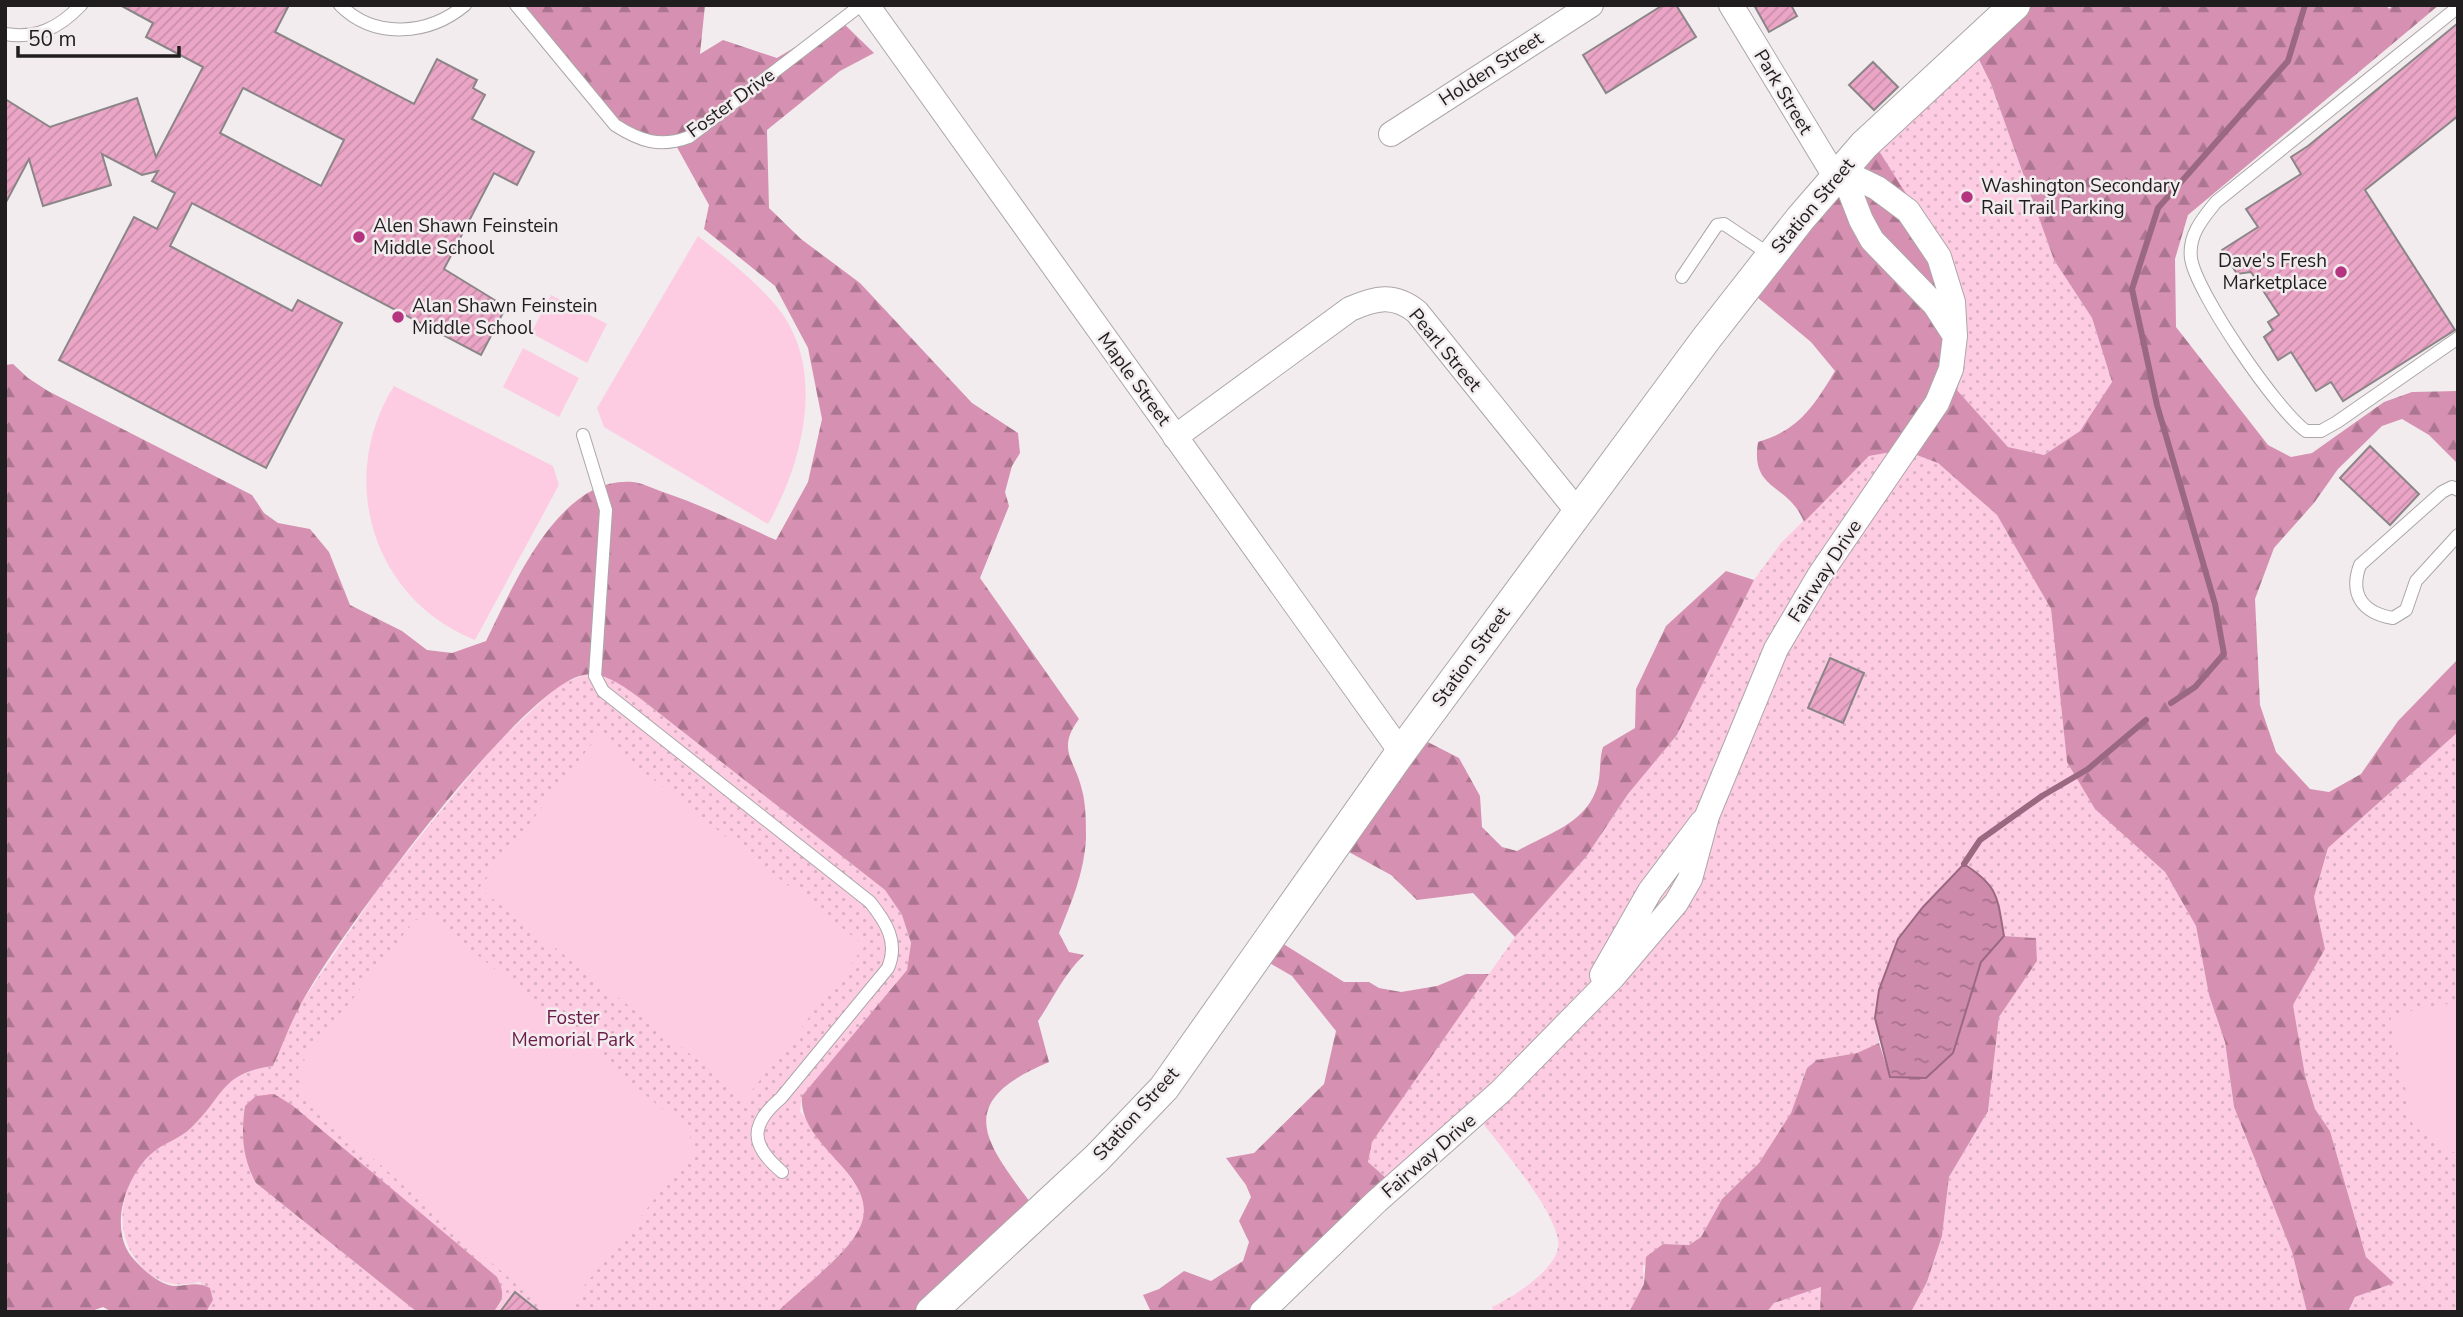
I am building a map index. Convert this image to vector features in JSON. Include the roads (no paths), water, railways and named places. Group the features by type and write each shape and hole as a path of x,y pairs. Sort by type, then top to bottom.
{"street":[{"name":"Maple Street","path":"867,5 1401,752"},
{"name":"Holden Street","path":"1391,134 1591,5"},
{"name":"Park Street","path":"1731,5 1839,174"},
{"name":"Station Street","path":"931,1312 1097,1158 1164,1088 1401,752 1772,256 1839,174 1884,126 2015,5"},
{"name":"Fairway Drive","path":"1262,1312 1377,1201 1500,1093 1593,996 1639,907 1666,867 1707,816 1776,649 1819,576 1937,403 1951,369 1955,336 1950,289 1929,238 1908,211 1893,198 1839,174"},
{"path":"1839,174 1872,240 1935,305 1955,336"},
{"name":"Pearl Street","path":"1175,437 1350,309 1377,299 1390,298 1417,312 1578,512"}],"lane":[{"path":"5,34 26,37 50,30 69,18 81,5"},
{"path":"340,5 361,20 398,30 436,24 465,5"},
{"name":"Foster Drive","path":"516,5 615,125 634,137 653,143 672,143 689,137 861,5"},
{"path":"2458,7 2216,201 2198,224 2191,242 2190,259 2198,284 2284,412 2306,431 2321,431 2337,422 2458,338"},
{"path":"1682,277 1717,225 1724,224 1772,256"},
{"path":"583,435 606,510 596,676 603,691 870,902 890,933 894,953 888,968 781,1098 763,1113 757,1137 767,1159 782,1172"},
{"path":"2458,490 2452,487 2442,492 2360,565 2354,583 2360,599 2377,615 2393,618 2406,610 2416,581 2458,535"}],"water":[{"path":"1964,864 1990,886 2000,911 2004,936 1981,962 1953,1053 1926,1078 1890,1077 1875,1018 1879,990 1898,939 1923,907"}],"waterway":[{"path":"2171,703 2195,687 2224,654 2215,604 2157,405 2132,289 2158,208 2288,61 2305,5"},
{"path":"1964,864 1980,840 2042,796 2088,769 2146,720"}],"place":[{"name":"Washington Secondary Rail Trail Parking","path":"1967,197"},
{"name":"Alen Shawn Feinstein Middle School","path":"359,237"},
{"name":"Dave's Fresh Marketplace","path":"2341,272"},
{"name":"Alan Shawn Feinstein Middle School","path":"398,317"}],"park label":[{"name":"Foster Memorial Park","path":"573,1029"}]}
